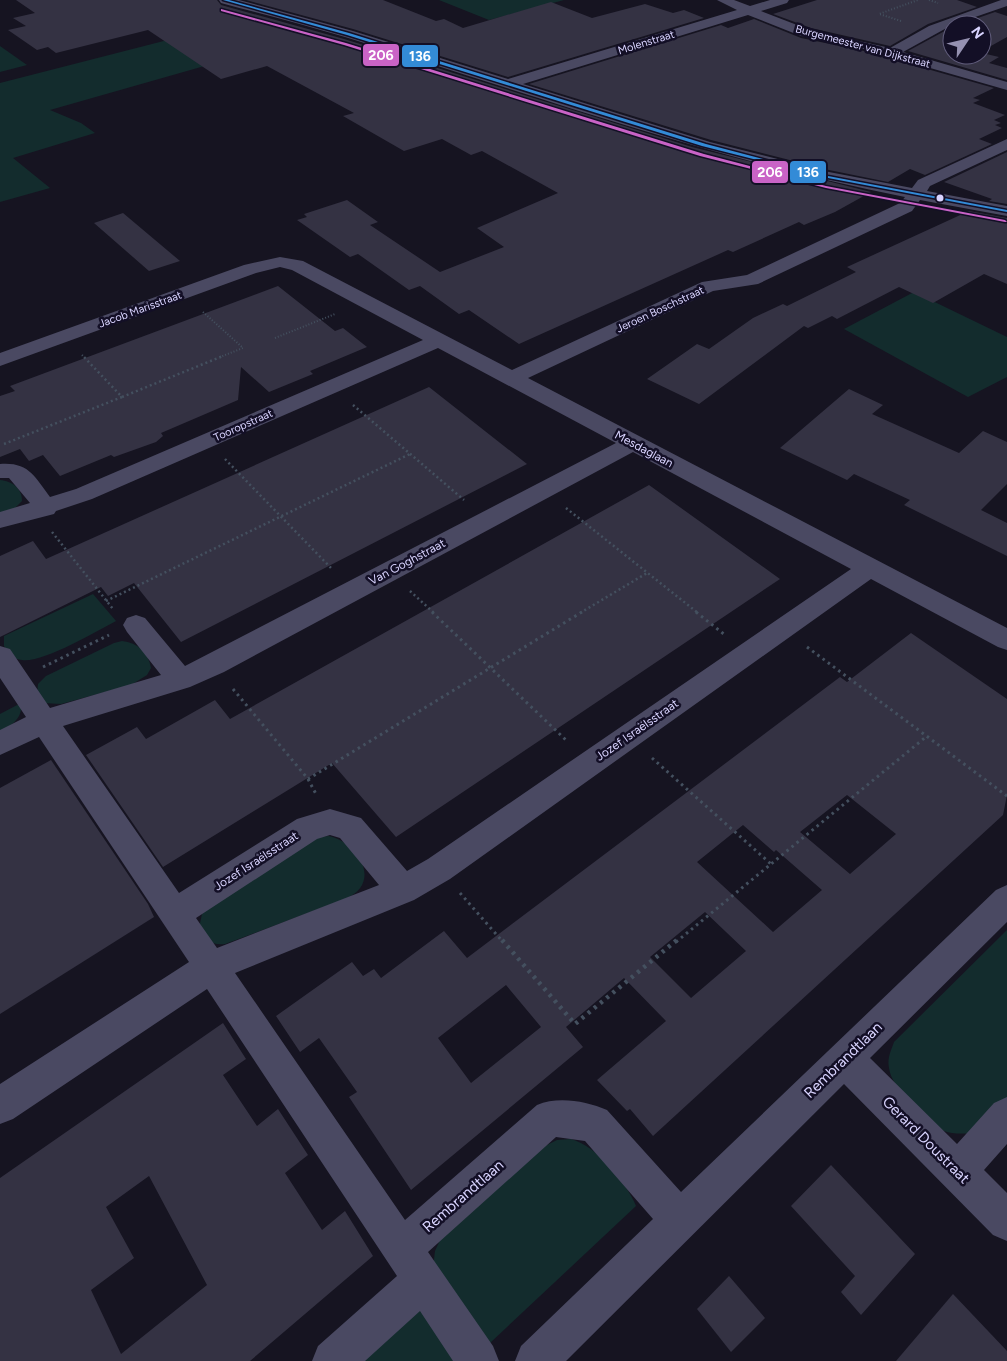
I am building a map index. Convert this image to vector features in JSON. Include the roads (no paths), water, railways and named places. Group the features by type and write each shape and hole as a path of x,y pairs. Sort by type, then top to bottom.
{"street":[{"path":"225,0 348,34 704,145 828,177 1007,211"},
{"name":"Burgemeester van Dijkstraat","path":"723,0 806,33 891,53 1007,86"},
{"name":"Molenstraat","path":"508,84 784,0"},
{"path":"891,53 930,31 1007,2"},
{"name":"Jeroen Boschstraat","path":"511,378 709,286 751,280 906,207 924,183 1007,144"},
{"name":"Mesdaglaan","path":"280,262 298,265 1007,640"},
{"name":"Jacob Marisstraat","path":"0,360 250,269 280,262"},
{"name":"Tooropstraat","path":"0,520 46,508 84,494 439,340"},
{"name":"Van Goghstraat","path":"0,744 44,721 180,680 214,665 633,443"},
{"path":"0,471 14,470 22,476 46,508"},
{"name":"Jozef Israëlsstraat","path":"0,1106 211,967 403,890 439,869 870,568"},
{"path":"136,625 180,680"},
{"path":"4,663 478,1361"},
{"name":"Jozef Israëlsstraat","path":"175,914 308,828 330,822 350,827 403,890"},
{"name":"Rembrandtlaan","path":"536,1361 1007,900"},
{"name":"Gerard Doustraat","path":"845,1059 1007,1221"},
{"path":"957,1172 1007,1116"},
{"name":"Rembrandtlaan","path":"333,1361 412,1265 550,1118 594,1123 680,1220"}]}
